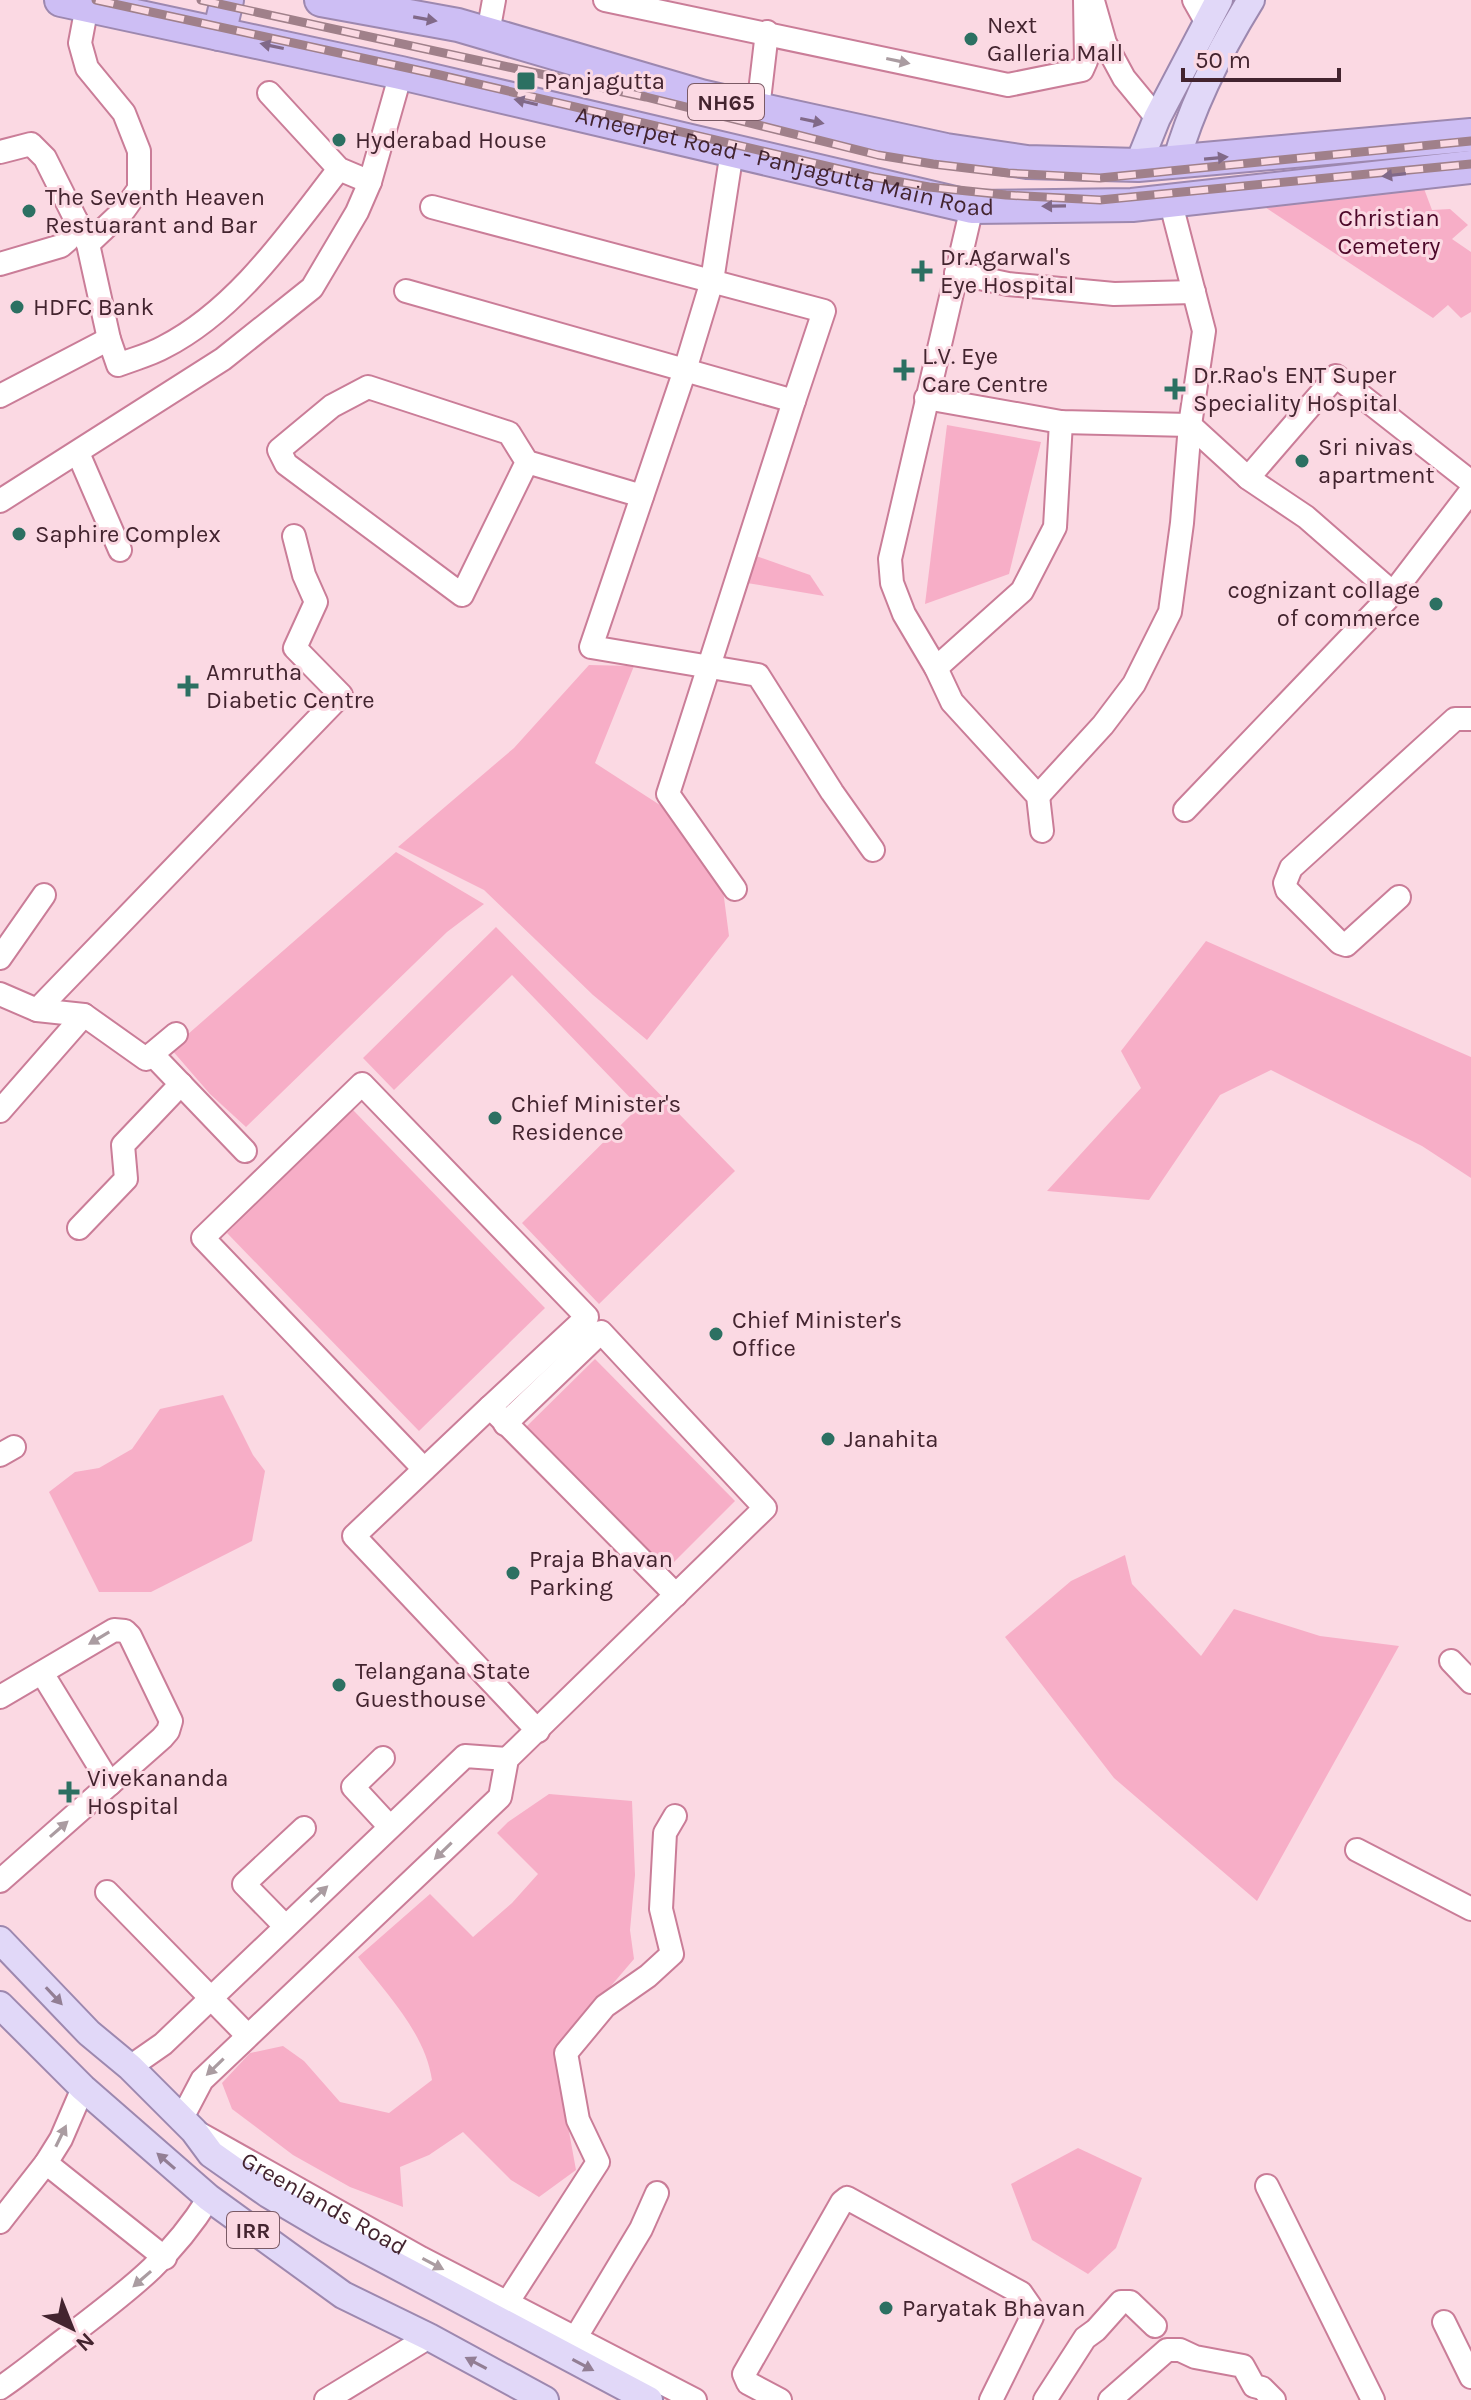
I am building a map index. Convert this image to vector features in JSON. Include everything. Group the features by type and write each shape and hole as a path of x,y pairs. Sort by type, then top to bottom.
{"highway":[{"path":"219,34 227,0"},
{"name":"Ameerpet Road - Panjagutta Main Road","path":"321,0 458,25 701,96 946,150 1027,162 1138,165 1471,135"},
{"name":"Ameerpet Road - Panjagutta Main Road","path":"74,3 401,73 972,207 1132,205 1471,167"}],"main road":[{"path":"1176,162 1185,131 1231,33 1251,0"},
{"path":"1138,165 1207,8"},
{"name":"Greenlands Road","path":"0,1940 89,2033 130,2067 188,2125"},
{"name":"IRR","path":"0,2005 83,2088 209,2198 343,2295 545,2400"},
{"name":"IRR","path":"188,2125 211,2154 268,2194 329,2230 649,2400"}],"street":[{"path":"488,33 494,0"},
{"path":"605,0 1008,85 1082,70 1086,61 1085,0"},
{"path":"1093,0 1105,43 1124,78 1157,118"},
{"path":"74,3 87,68 124,113 139,151 139,189 124,210 88,244"},
{"path":"758,109 767,32"},
{"path":"0,501 223,359 312,288 357,212 370,182 401,73"},
{"path":"269,93 339,169 370,182"},
{"path":"0,152 31,144 45,158 88,244 109,339 118,365 164,348 231,299 294,227 339,169"},
{"path":"732,151 712,281 591,647 758,675 832,792 873,850"},
{"path":"1038,796 1103,725 1134,684 1170,612 1182,523 1190,425 1204,331 1170,200"},
{"path":"432,207 824,311 668,794 735,889"},
{"path":"972,207 890,559 892,583 904,614 952,702 1038,796 1042,831"},
{"path":"0,264 61,246 68,240 76,220"},
{"path":"956,273 1008,284 1114,294 1194,292"},
{"path":"406,291 794,401"},
{"path":"0,396 109,339"},
{"path":"1248,478 1336,376 1471,482"},
{"path":"527,462 462,595 286,464 279,450 332,406 368,387 509,433 527,462 642,496"},
{"path":"926,398 1061,422 1190,425 1248,478 1306,517 1393,593"},
{"path":"936,668 1022,591 1055,527 1061,422"},
{"path":"78,453 120,550"},
{"path":"1185,810 1393,593 1471,491"},
{"path":"37,1010 341,695 295,648 316,602 304,575 294,536"},
{"path":"1399,897 1346,945 1340,943 1287,890 1285,883 1291,868 1455,719 1471,719"},
{"path":"0,958 44,895"},
{"path":"0,994 37,1010 84,1015 146,1059 176,1034"},
{"path":"0,1111 84,1015"},
{"path":"152,1054 245,1151"},
{"path":"79,1228 126,1179 123,1145 181,1084"},
{"path":"424,1469 203,1238 362,1084 587,1317 498,1415"},
{"path":"188,2125 202,2080 500,1797 507,1759 538,1731 765,1508 601,1332 498,1415 424,1469 354,1536 538,1731"},
{"path":"498,1415 676,1595"},
{"path":"0,1697 114,1630 125,1631 171,1721 162,1738 0,1881"},
{"path":"1451,1661 1471,1682"},
{"path":"42,1673 110,1784"},
{"path":"130,2067 163,2044 465,1756 507,1759"},
{"path":"383,1758 353,1787 390,1827"},
{"path":"507,2303 598,2162 578,2120 566,2053 605,2006 648,1976 672,1954 661,1909 665,1833 675,1816"},
{"path":"285,1926 244,1884 304,1828"},
{"path":"1357,1850 1471,1909"},
{"path":"107,1892 248,2036"},
{"path":"0,2222 37,2178 61,2139 83,2088"},
{"name":"Greenlands Road","path":"188,2125 507,2303 695,2400"},
{"path":"46,2163 165,2258"},
{"path":"1267,2186 1373,2400"},
{"path":"576,2337 641,2229 657,2193"},
{"path":"0,2388 139,2282 190,2230 209,2198"},
{"path":"780,2400 748,2383 744,2374 847,2198 1021,2293 1030,2306 1032,2317 991,2400"},
{"path":"1045,2400 1085,2338 1121,2302 1130,2302 1155,2326"},
{"path":"1444,2322 1471,2377"},
{"path":"326,2400 429,2337"},
{"path":"1110,2400 1167,2350 1180,2350 1195,2357 1243,2366 1254,2386 1262,2388 1274,2400"}],"green space":[{"name":"Christian Cemetery","path":"1420,178 1432,210 1450,209 1468,225 1452,239 1471,252 1471,312 1461,318 1448,305 1433,318 1251,198"},
{"path":"947,425 1041,442 1009,574 925,604"},
{"path":"756,556 810,575 824,596 747,583"},
{"path":"589,665 634,666 595,763 663,807 723,890 729,936 647,1040 593,995 484,890 398,847 514,748"},
{"path":"396,852 484,904 447,932 246,1127 210,1094 171,1049"},
{"path":"496,927 735,1171 599,1304 522,1223 639,1107 512,975 394,1090 363,1058"},
{"path":"1206,941 1471,1057 1471,1178 1422,1146 1271,1070 1220,1095 1149,1200 1047,1191 1141,1088 1121,1051"},
{"path":"353,1110 545,1308 419,1431 227,1233"},
{"path":"595,1359 735,1501 667,1569 526,1427"},
{"path":"223,1395 253,1455 265,1471 252,1541 151,1592 99,1592 49,1492 75,1472 99,1468 132,1449 160,1409"},
{"path":"1125,1555 1132,1584 1201,1656 1234,1609 1320,1636 1399,1646 1257,1901 1114,1778 1005,1637 1071,1581"},
{"path":"549,1794 632,1801 635,1875 630,1930 634,1959 575,2028 556,2060 576,2170 539,2197 511,2180 463,2132 429,2155 400,2167 403,2207 350,2187 293,2155 232,2109 222,2083 250,2053 283,2046 304,2061 340,2102 389,2113 432,2080 422,2046 413,2030 358,1957 430,1894 473,1937 512,1903 538,1874 497,1833"},
{"path":"1078,2148 1142,2178 1116,2248 1088,2274 1032,2240 1011,2184"}],"railway":[{"path":"96,0 440,75 873,177 929,187 1100,200 1471,164"},
{"path":"201,0 646,97 878,155 1008,173 1100,178 1471,141"}],"place":[{"name":"Next Galleria Mall","path":"971,39"},
{"name":"Panjagutta","path":"526,81"},
{"name":"Hyderabad House","path":"339,140"},
{"name":"The Seventh Heaven Restuarant and Bar","path":"29,211"},
{"name":"Dr.Agarwal's Eye Hospital","path":"922,271"},
{"name":"HDFC Bank","path":"17,307"},
{"name":"L.V. Eye Care Centre","path":"904,370"},
{"name":"Dr.Rao's ENT Super Speciality Hospital","path":"1175,389"},
{"name":"Sri nivas apartment","path":"1302,461"},
{"name":"Saphire Complex","path":"19,534"},
{"name":"cognizant collage of commerce","path":"1436,604"},
{"name":"Amrutha Diabetic Centre","path":"188,686"},
{"name":"Chief Minister's Residence","path":"495,1118"},
{"name":"Chief Minister's Office","path":"716,1334"},
{"name":"Janahita","path":"828,1439"},
{"name":"Praja Bhavan Parking","path":"513,1573"},
{"name":"Telangana State Guesthouse","path":"339,1685"},
{"name":"Vivekananda Hospital","path":"69,1792"},
{"name":"Paryatak Bhavan","path":"886,2308"}]}
